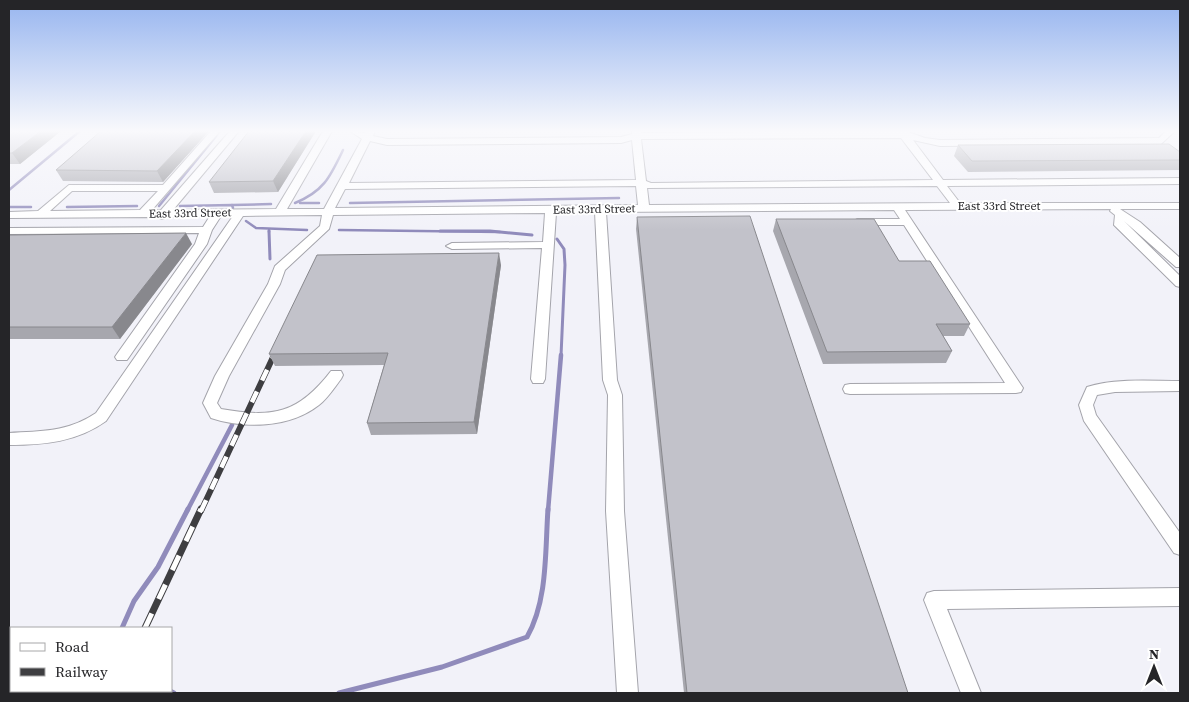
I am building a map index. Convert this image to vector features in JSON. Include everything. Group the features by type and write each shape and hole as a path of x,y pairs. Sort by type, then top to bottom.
{"street":[{"path":"143,214 186,164"},
{"path":"143,230 166,214 208,164"},
{"path":"280,212 309,164"},
{"path":"336,375 312,403 292,413 275,416 233,417 216,414 210,403 219,382 274,284 279,269 320,234 327,223 328,212 354,164"},
{"path":"639,164 644,208"},
{"path":"925,164 957,206"},
{"path":"342,186 641,183 659,186 1180,181"},
{"path":"40,215 69,188 164,188"},
{"path":"850,389 1016,388 897,206"},
{"path":"1110,206 1120,215 1118,223 1180,283"},
{"name":"East 33rd Street","path":"10,217 40,215 644,208 1180,206"},
{"path":"600,209 610,380 615,395 615,511 627,693"},
{"path":"122,357 202,244 206,230 218,213"},
{"path":"9,439 51,438 92,425 101,417 240,213"},
{"path":"848,222 907,222"},
{"path":"9,231 206,230"},
{"path":"452,246 548,246"},
{"path":"1180,386 1114,387 1092,391 1086,405 1089,417 1180,547"},
{"path":"971,693 934,600 1180,597"}],"lane":[{"path":"538,379 551,209"},
{"path":"1120,215 1136,224 1180,264"}],"building":[{"path":"63,164 164,164 157,171 56,170"},
{"path":"223,164 284,164 273,181 209,182"},
{"path":"750,216 908,693 687,693 637,217"},
{"path":"776,219 874,219 899,261 930,261 970,324 936,324 952,351 827,352"},
{"path":"186,233 112,327 9,327 9,235"},
{"path":"499,253 474,422 367,423 388,353 269,354 317,255"}],"waterway":[{"path":"9,190 41,164"},
{"path":"159,206 194,164"},
{"path":"295,203 320,188 336,164"},
{"path":"350,203 619,198"},
{"path":"300,203 319,203"},
{"path":"232,205 271,204"},
{"path":"180,206 232,205"},
{"path":"67,207 137,206"},
{"path":"9,207 31,207"},
{"path":"246,221 256,228 307,230"},
{"path":"339,230 500,232"},
{"path":"269,231 270,259"},
{"path":"440,231 490,231 532,235"},
{"path":"557,239 564,249 565,265 561,356"},
{"path":"548,511 561,355"},
{"path":"187,511 232,425"},
{"path":"122,627 134,601 158,567 188,509"},
{"path":"339,693 442,667 527,637 534,623 542,591 546,558 548,509"}],"railway":[{"path":"274,356 278,347"},
{"path":"201,511 274,355"},
{"path":"145,627 201,509"}]}
